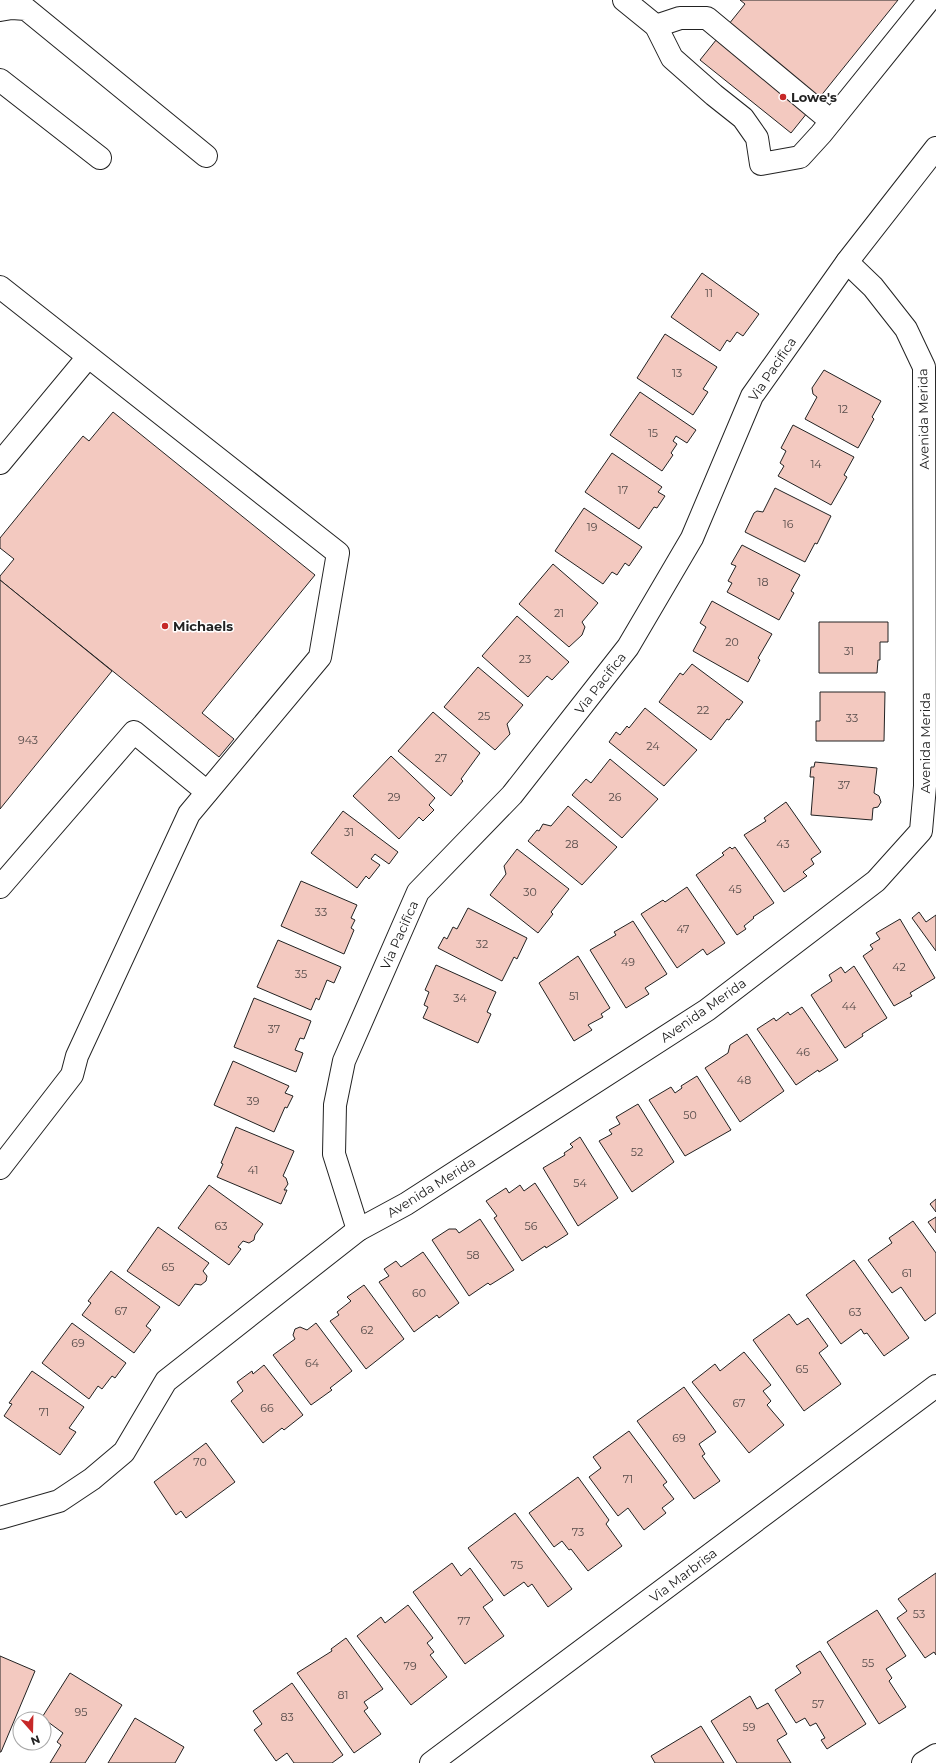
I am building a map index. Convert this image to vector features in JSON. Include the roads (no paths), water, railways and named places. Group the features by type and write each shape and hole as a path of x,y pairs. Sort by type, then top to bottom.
{"street":[{"path":"624,0 656,26 672,58 714,95 744,118 757,138 761,164 800,157 929,0"},
{"path":"0,10 12,8 26,9 206,156"},
{"path":"656,26 680,18 708,18 831,121"},
{"path":"0,80 100,158"},
{"name":"Via Pacifica","path":"358,1230 334,1154 335,1105 344,1061 418,892 512,795 628,647 692,538 752,396 847,262 936,148"},
{"name":"Avenida Merida","path":"0,1518 59,1501 92,1479 124,1452 166,1381 358,1230 406,1204 707,1010 876,881 921,831 925,786 924,367 906,329 873,287 847,262"},
{"path":"0,287 338,553 320,658 189,814 77,1056 72,1075 0,1168"},
{"path":"0,463 88,357"},
{"path":"0,887 134,732 207,792"},
{"name":"Via Marbrisa","path":"430,1763 936,1386"},
{"path":"923,1763 936,1755"}],"place":[{"name":"Lowe's","path":"783,97"},
{"name":"Michaels","path":"165,626"}]}
